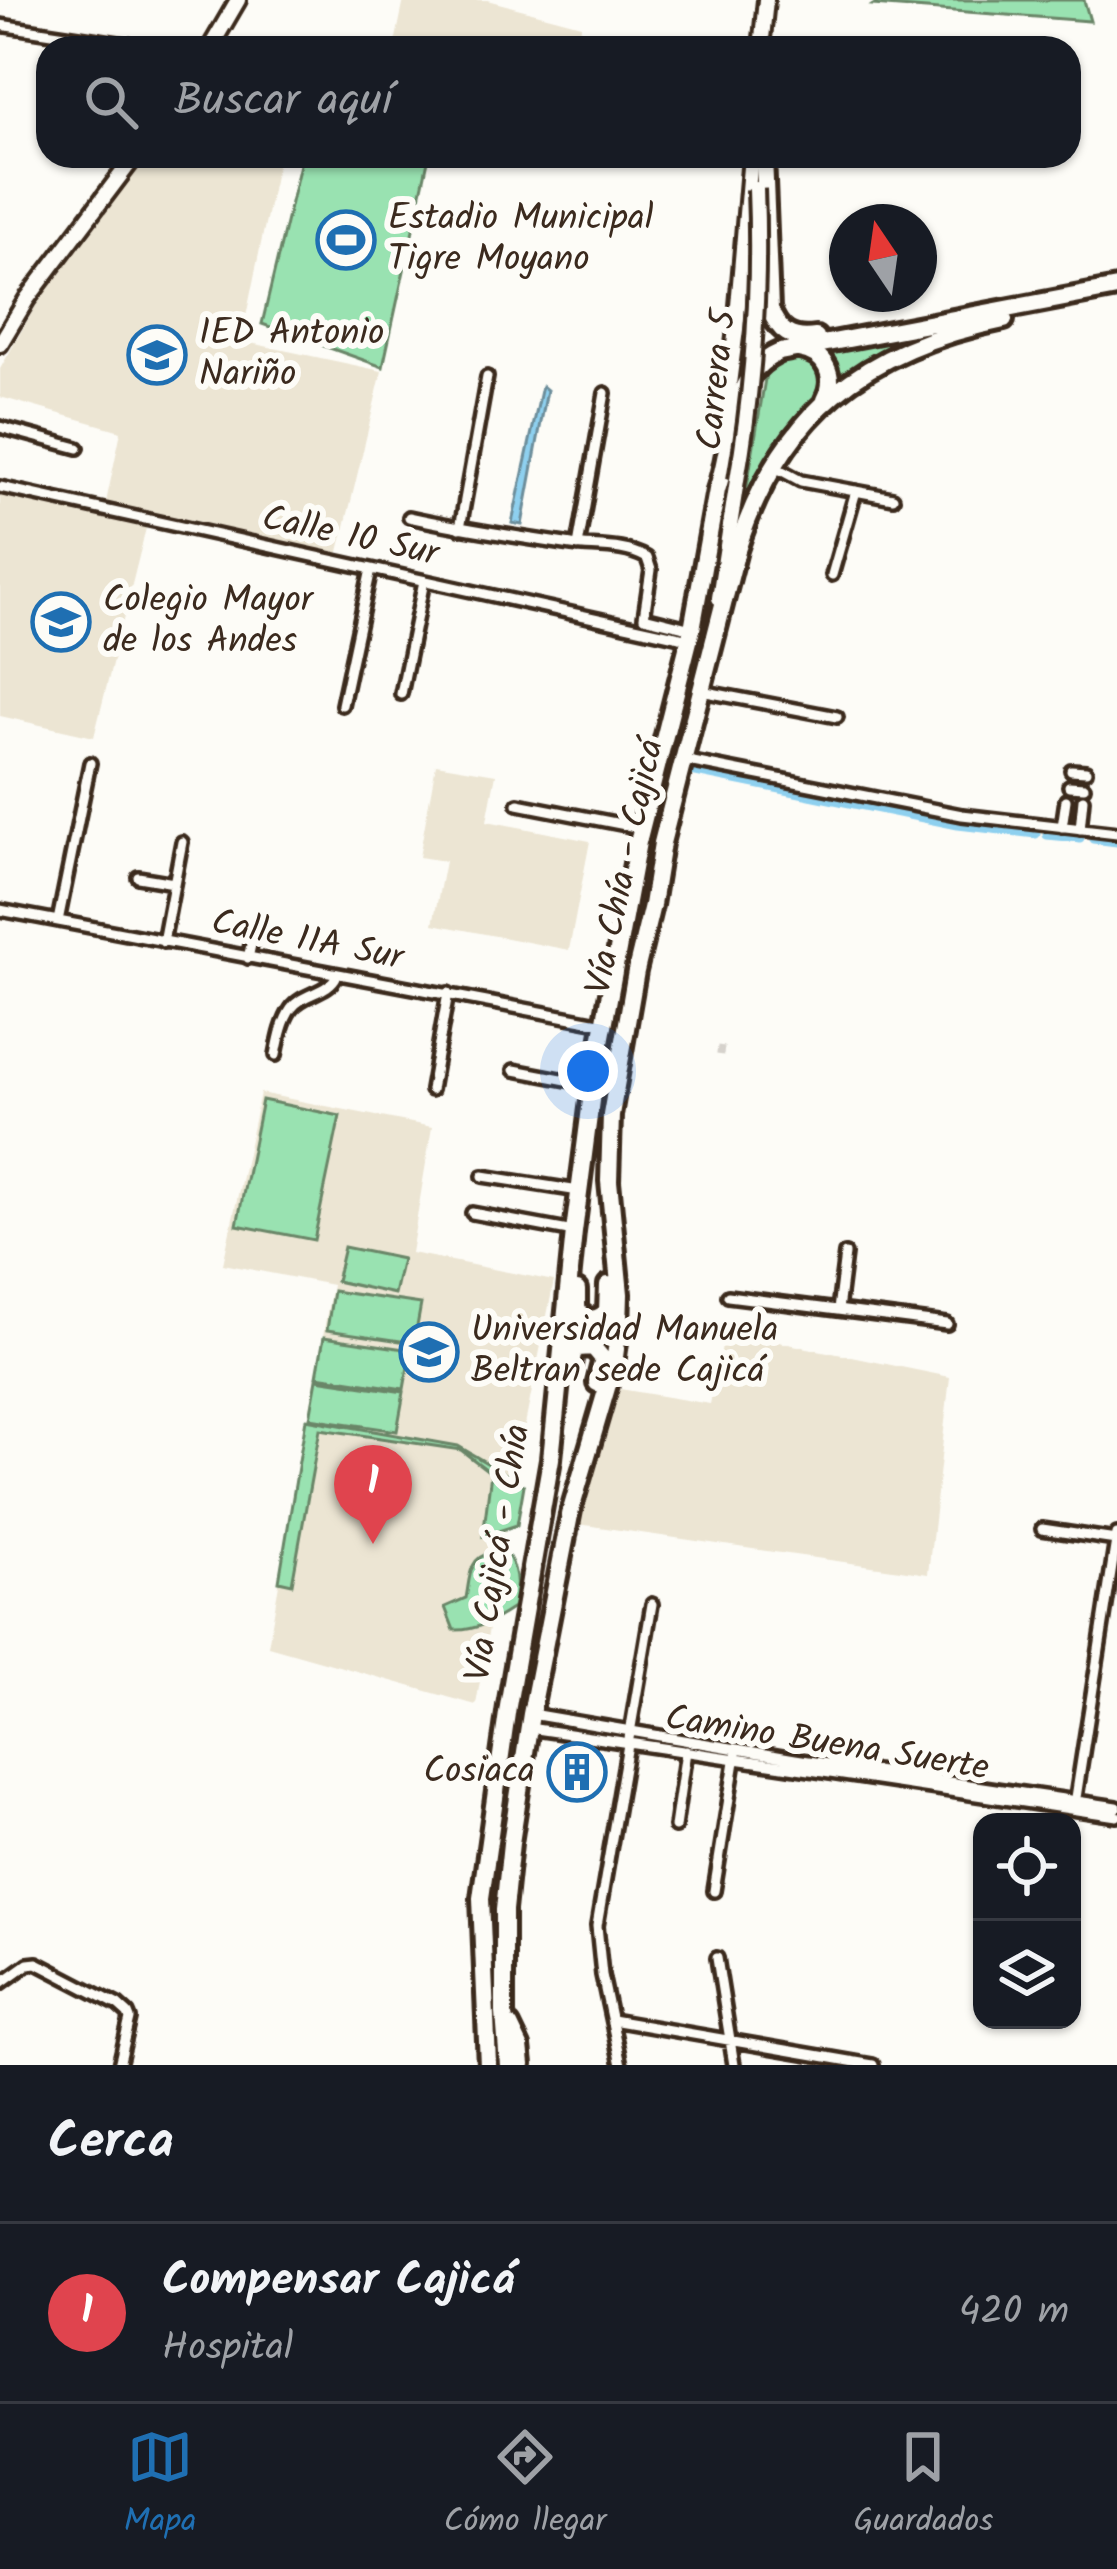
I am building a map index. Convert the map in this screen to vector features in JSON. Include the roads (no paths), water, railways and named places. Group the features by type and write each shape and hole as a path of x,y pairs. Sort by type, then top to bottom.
{"highway":[{"path":"758,168 775,323 783,332 803,339 876,333"},
{"path":"794,349 1117,288"},
{"name":"Vía Chía - Cajicá","path":"508,2065 506,1886 530,1721 571,1510 614,1364 620,1327 609,1167 611,1115 636,971 683,760 743,529 772,466 820,406 871,366 931,339 985,324 1117,299"},
{"path":"794,349 808,350 828,368 829,394 820,406"},
{"name":"Vía Cajicá - Chía","path":"488,2065 481,1898 551,1459 593,1085 641,828 690,634 717,490 744,382 765,358 794,349"},
{"path":"573,1237 579,1254 577,1308 586,1318 601,1317 609,1300 604,1234 612,1215"},
{"path":"540,1527 551,1514 573,1353 586,1346 600,1352 603,1359 585,1418 589,1442"},
{"path":"504,2013 520,2047 522,2065"}],"main road":[{"path":"216,36 238,0"},
{"path":"762,36 766,0"},
{"path":"0,344 27,299 126,168"},
{"name":"Carrera 5","path":"717,490 716,468 756,168"},
{"name":"Carrera 5","path":"720,609 718,593 749,404 758,306 757,168"}],"street":[{"path":"0,25 73,36"},
{"path":"460,528 488,377"},
{"path":"578,546 605,393"},
{"path":"0,427 78,448"},
{"path":"772,466 801,481 893,499"},
{"name":"Calle 10 Sur","path":"0,487 690,634"},
{"path":"832,575 856,491"},
{"path":"409,517 578,546 634,550 647,558 651,570 644,616 690,634"},
{"path":"342,705 371,569"},
{"path":"401,694 424,581"},
{"path":"700,691 837,717"},
{"path":"683,760 962,815 1117,833"},
{"path":"58,921 90,763"},
{"path":"1071,770 1086,771"},
{"path":"1069,786 1084,787"},
{"path":"518,804 641,828"},
{"path":"1062,827 1065,804 1083,804 1080,829"},
{"path":"163,942 182,842"},
{"path":"138,877 174,883"},
{"name":"Calle 11A Sur","path":"0,910 604,1024"},
{"path":"248,958 256,923"},
{"path":"276,1055 292,1006 332,985 337,975"},
{"path":"431,1090 448,993"},
{"path":"514,1070 593,1085"},
{"path":"483,1176 579,1191"},
{"path":"472,1213 573,1237"},
{"path":"838,1310 845,1254"},
{"path":"728,1296 946,1324"},
{"path":"1042,1528 1116,1537 1063,1813"},
{"path":"621,2065 597,1927 652,1604"},
{"name":"Camino Buena Suerte","path":"530,1721 1117,1811"},
{"name":"Camino Buena Suerte","path":"628,1736 686,1751 736,1753"},
{"path":"675,1827 686,1751"},
{"path":"714,1891 736,1753"},
{"path":"717,1958 734,2065"},
{"path":"0,1984 37,1963 118,2005 130,2019 119,2065"},
{"path":"612,2020 873,2065"}],"water":[{"path":"542,386 547,390 522,525 512,523"}],"waterway":[{"path":"691,771 958,825 1036,834"},
{"path":"1047,835 1080,838"},
{"path":"1093,839 1117,842"}],"tunnel":[{"path":"717,1050 724,1051"}],"place":[{"name":"Estadio Municipal Tigre Moyano","path":"346,240"},
{"name":"IED Antonio Nariño","path":"157,355"},
{"name":"Colegio Mayor de los Andes","path":"61,622"},
{"name":"Universidad Manuela Beltran sede Cajicá","path":"429,1352"},
{"name":"Compensar Cajicá","path":"373,1544"},
{"name":"Cosiaca","path":"577,1772"}]}
